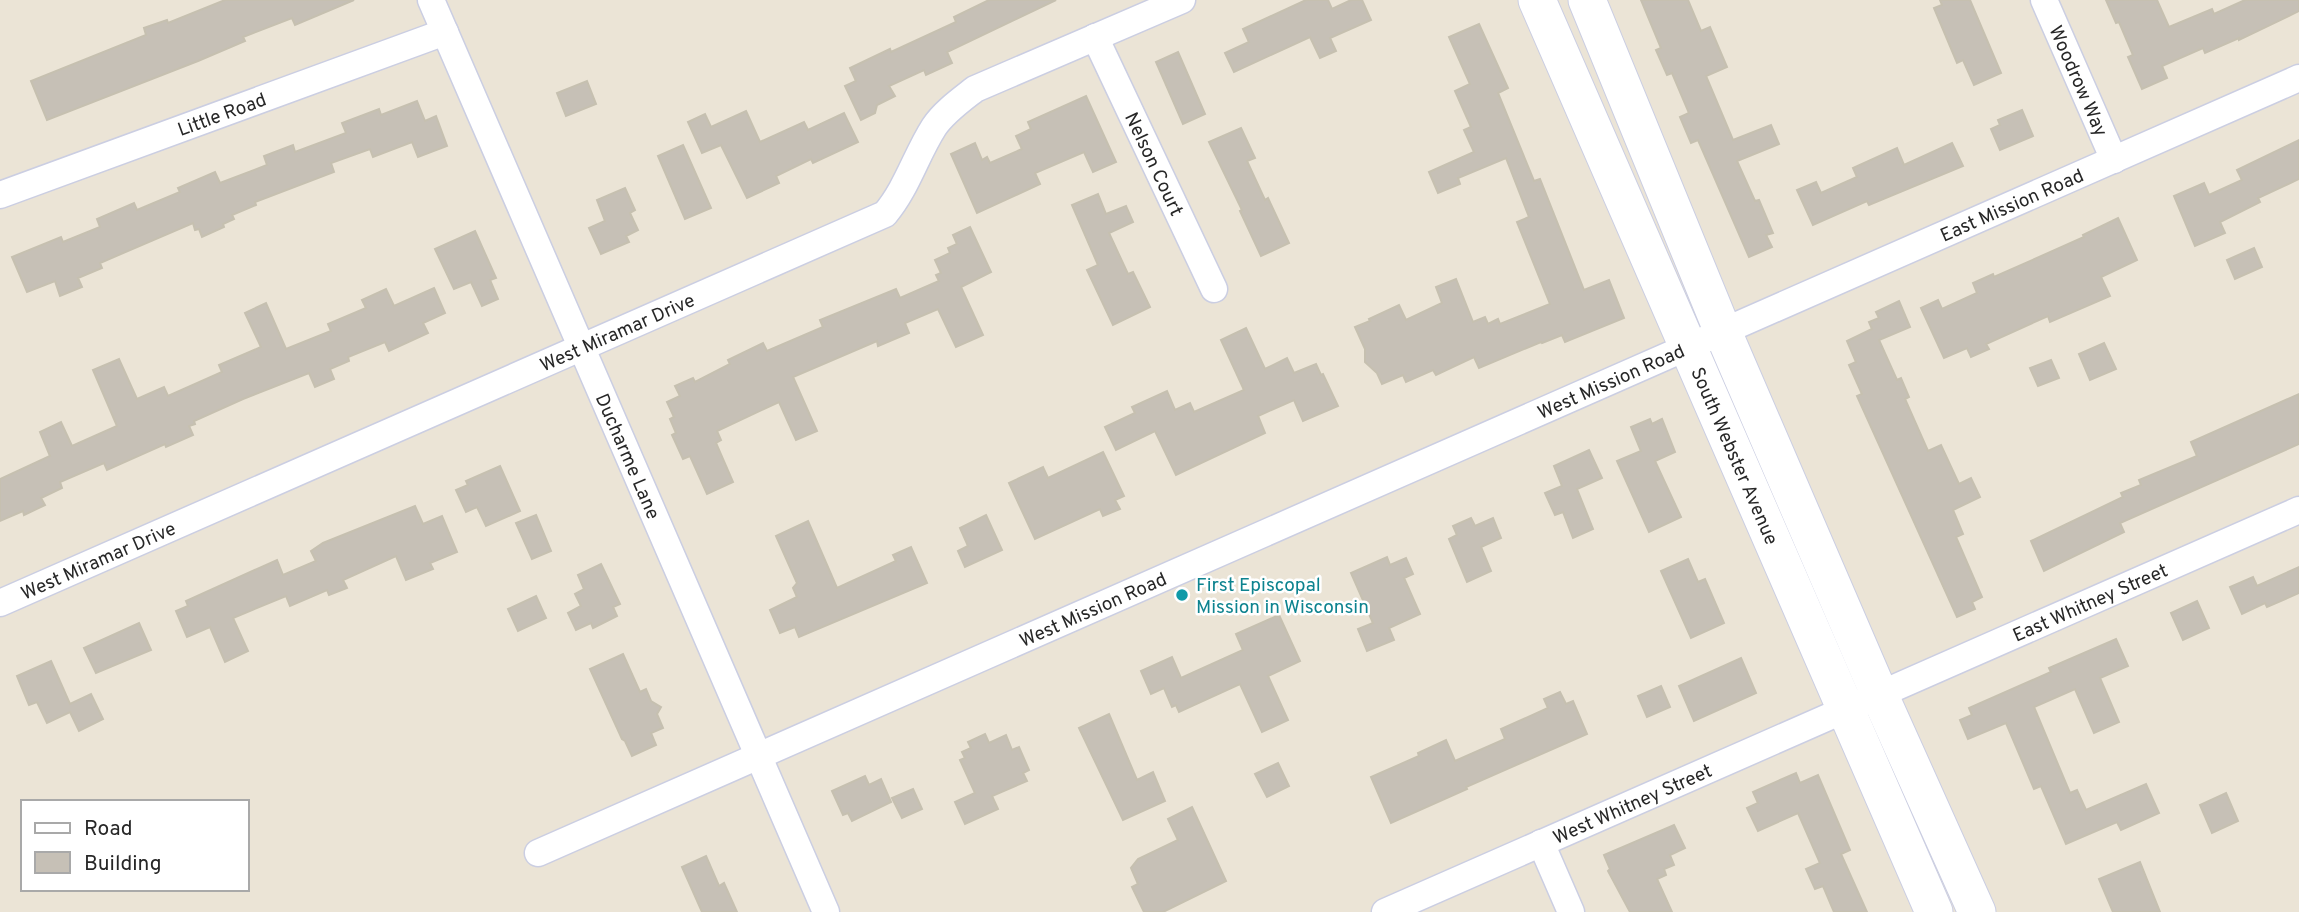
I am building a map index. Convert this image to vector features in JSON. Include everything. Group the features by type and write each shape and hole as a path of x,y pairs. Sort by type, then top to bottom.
{"main road":[{"name":"South Webster Avenue","path":"1536,0 1934,912"},
{"name":"South Webster Avenue","path":"1587,0 1723,332 1880,696 1977,912"}],"street":[{"name":"Ducharme Lane","path":"431,0 827,912"},
{"name":"West Miramar Drive","path":"0,603 885,214 897,200 935,125 975,89 1182,0"},
{"name":"Woodrow Way","path":"2044,0 2114,160"},
{"name":"Little Road","path":"0,195 445,32"},
{"name":"Nelson Court","path":"1095,37 1214,289"},
{"name":"East Mission Road","path":"1723,332 2299,78"},
{"name":"West Mission Road","path":"537,853 1723,332"},
{"name":"East Whitney Street","path":"1880,696 2299,510"},
{"name":"West Whitney Street","path":"1385,912 1880,696"},
{"path":"1541,843 1571,912"}],"building":[{"path":"225,0 354,0 295,25 292,18 243,37 245,41 198,61 47,120 31,81 146,35 144,28 167,20 168,23"},
{"path":"989,0 1056,0 947,52 952,63 926,75 924,70 889,86 895,96 877,105 875,113 861,120 845,86 856,81 850,68 956,22 954,17"},
{"path":"1306,0 1328,0 1332,9 1351,0 1362,0 1371,20 1330,38 1336,51 1320,58 1310,37 1234,72 1225,53 1249,42 1243,29"},
{"path":"1641,0 1688,0 1701,31 1710,27 1727,67 1706,76 1733,140 1771,125 1779,144 1737,161 1755,201 1759,200 1773,233 1766,235 1772,247 1749,257 1698,140 1691,143 1680,117 1689,113 1672,73 1667,75 1656,50 1661,48"},
{"path":"1940,0 1970,0 2001,73 1974,85 1963,60 1957,63 1934,8 1942,5"},
{"path":"2106,0 2157,0 2169,27 2212,9 2214,14 2245,0 2299,0 2299,11 2239,40 2205,53 2203,48 2162,66 2167,78 2142,89 2128,57 2133,55"},
{"path":"1479,24 1508,88 1498,93 1534,181 1540,179 1584,290 1609,280 1624,318 1565,342 1562,335 1541,342 1479,368 1474,357 1436,375 1433,370 1406,382 1403,375 1382,384 1377,373 1365,362 1365,349 1355,327 1399,305 1406,320 1442,303 1436,287 1456,279 1473,322 1485,317 1488,324 1498,319 1500,324 1550,304 1517,222 1529,217 1506,158 1458,178 1460,184 1438,193 1429,172 1474,152 1464,130 1471,127 1455,91 1470,84 1449,37"},
{"path":"1178,52 1205,114 1183,124 1156,62"},
{"path":"587,81 596,104 566,116 557,93"},
{"path":"1086,96 1116,162 1093,172 1084,152 1035,173 1040,184 977,213 951,154 975,143 982,160 987,157 990,163 1022,149 1016,136 1031,129 1028,122"},
{"path":"417,101 425,121 436,116 447,146 418,157 412,142 373,157 370,149 331,163 334,172 255,202 256,205 232,215 234,219 223,224 224,227 202,237 199,229 195,230 193,223 100,263 102,268 78,278 82,287 60,296 55,281 27,292 12,257 61,237 63,242 100,227 97,219 134,203 137,210 180,192 178,188 215,172 220,183 267,165 264,156 293,145 295,152 346,133 342,123 379,109 381,115"},
{"path":"2022,110 2033,136 2000,150 1991,129 2000,125 1998,120"},
{"path":"746,111 760,142 804,122 808,130 844,113 858,142 813,163 811,159 776,176 779,183 747,198 721,145 702,153 688,122 705,114 711,127"},
{"path":"1241,128 1255,158 1247,161 1289,243 1261,256 1209,142"},
{"path":"2299,140 2299,179 2258,198 2260,202 2220,222 2225,233 2195,246 2174,196 2204,183 2209,195 2242,180 2237,170"},
{"path":"1952,143 1963,166 1869,205 1867,201 1813,225 1797,190 1816,182 1821,193 1857,177 1853,168 1897,148 1904,165"},
{"path":"683,145 711,208 685,219 658,156"},
{"path":"625,188 635,210 630,213 638,230 626,236 629,242 601,254 589,228 605,221 597,200"},
{"path":"1098,194 1106,214 1126,206 1133,222 1109,233 1128,274 1133,272 1150,307 1113,325 1087,270 1098,265 1072,205"},
{"path":"2118,218 2137,260 2101,277 2110,296 2050,322 2048,316 1986,344 1989,349 1971,357 1967,348 1944,358 1921,308 1938,300 1942,309 1977,293 1973,283 1993,274 1994,277 2084,237 2083,235"},
{"path":"970,227 991,272 961,287 983,335 956,347 938,309 905,323 909,333 878,346 877,341 793,377 817,431 796,440 779,402 717,431 721,440 716,443 733,482 707,494 690,456 683,459 672,435 676,433 670,419 674,417 667,402 680,396 675,386 693,378 695,382 730,364 728,360 763,343 767,351 823,327 820,320 896,289 900,298 939,281 936,275 941,273 935,260 950,253 948,248 957,244 953,235"},
{"path":"475,231 496,278 490,280 498,299 482,306 471,282 454,289 435,249"},
{"path":"2254,248 2262,267 2235,279 2227,260"},
{"path":"434,288 445,313 423,323 428,333 389,351 385,342 348,357 349,361 330,369 334,379 315,387 309,373 243,399 194,421 195,424 189,426 193,435 166,447 165,444 107,470 104,463 60,482 62,488 41,498 45,505 24,515 23,511 0,521 0,479 50,456 40,432 61,422 72,446 117,426 93,370 119,359 137,399 164,387 168,396 222,372 219,365 261,347 245,313 266,303 286,349 331,331 328,324 366,308 362,300 386,289 394,306"},
{"path":"1899,301 1910,327 1879,340 1897,380 1901,378 1909,397 1905,399 1928,451 1941,445 1959,484 1971,478 1980,497 1953,510 1963,534 1956,537 1982,597 1972,602 1975,609 1957,617 1857,396 1862,394 1849,365 1856,362 1847,341 1872,329 1869,322 1879,318 1876,312"},
{"path":"1246,328 1265,369 1287,358 1294,373 1316,364 1338,406 1303,421 1294,400 1258,416 1265,433 1176,475 1155,431 1116,450 1105,427 1135,413 1132,407 1167,391 1175,410 1190,403 1194,412 1244,390 1221,340"},
{"path":"2104,343 2116,369 2090,380 2079,354"},
{"path":"2051,360 2059,378 2038,386 2030,368"},
{"path":"2299,394 2299,444 2120,523 2124,532 2044,571 2031,541 2123,497 2121,493 2141,485 2139,480 2197,456 2191,442"},
{"path":"1650,419 1652,424 1662,419 1675,452 1655,461 1681,517 1649,532 1617,461 1641,451 1631,427"},
{"path":"1589,450 1602,478 1577,489 1593,529 1573,538 1563,512 1555,515 1545,493 1562,486 1554,466"},
{"path":"1103,452 1124,496 1115,500 1120,509 1103,516 1100,509 1035,539 1009,483 1043,467 1048,478"},
{"path":"500,466 520,511 486,526 477,507 466,512 456,490 468,485 466,481"},
{"path":"415,506 423,524 442,516 457,552 430,563 433,569 406,580 396,556 343,580 347,588 329,595 327,590 290,606 286,596 233,618 248,651 225,662 210,627 187,637 176,611 188,606 186,601 277,560 283,575 316,561 311,551 323,543"},
{"path":"536,515 551,551 532,559 516,523"},
{"path":"986,515 1002,550 965,567 958,551 968,546 960,528"},
{"path":"1471,518 1475,526 1493,518 1501,538 1481,547 1491,571 1467,582 1449,539 1457,535 1453,526"},
{"path":"808,521 837,588 896,561 893,555 911,547 927,583 799,637 795,627 780,633 770,610 797,597 793,588 797,583 776,536"},
{"path":"1387,557 1390,565 1406,558 1413,574 1404,578 1420,614 1389,628 1394,640 1367,651 1358,629 1373,623 1351,573"},
{"path":"1688,559 1698,582 1705,579 1724,623 1691,638 1661,571"},
{"path":"601,564 620,604 613,607 617,616 593,628 591,623 576,630 568,613 581,606 575,594 584,589 578,575"},
{"path":"2299,567 2299,593 2267,607 2265,603 2242,614 2230,587 2253,577 2257,586"},
{"path":"536,596 546,618 518,631 508,609"},
{"path":"2197,601 2209,628 2183,640 2171,613"},
{"path":"1279,615 1300,661 1268,676 1288,720 1262,732 1240,684 1179,712 1176,705 1172,707 1164,688 1151,694 1141,671 1172,657 1181,678 1243,650 1236,634"},
{"path":"139,623 151,650 96,673 84,648"},
{"path":"2116,639 2128,666 2100,678 2119,722 2094,733 2075,689 2034,707 2070,793 2077,790 2086,810 2146,784 2159,813 2121,830 2117,822 2066,844 2041,786 2034,789 2006,723 1968,739 1960,720 1972,715 1969,708 2051,672 2049,668"},
{"path":"623,654 640,692 646,689 651,701 661,707 657,714 663,728 651,733 656,745 632,756 590,669"},
{"path":"1741,658 1756,693 1694,721 1679,686"},
{"path":"51,661 70,704 91,694 103,719 79,731 70,712 47,723 37,702 29,705 17,676"},
{"path":"1661,686 1670,707 1647,717 1638,696"},
{"path":"1560,692 1566,704 1573,701 1587,734 1391,823 1371,777 1419,756 1418,753 1446,740 1455,761 1505,739 1501,729 1548,708 1544,699"},
{"path":"1109,714 1137,780 1153,772 1165,801 1123,820 1079,728"},
{"path":"985,734 989,743 1006,735 1012,750 1019,747 1029,770 1023,773 1027,781 992,796 998,809 965,824 955,802 975,793 960,760 965,758 962,752 971,748 968,742"},
{"path":"1278,763 1289,786 1267,797 1255,774"},
{"path":"1796,773 1800,783 1818,775 1850,850 1841,854 1867,912 1834,912 1823,886 1815,889 1806,869 1820,863 1798,813 1758,831 1747,808 1758,803 1753,792"},
{"path":"865,776 869,785 881,779 891,802 852,821 848,813 843,815 832,791"},
{"path":"913,789 922,809 902,818 892,798"},
{"path":"2226,793 2238,821 2212,833 2200,805"},
{"path":"1192,807 1226,881 1163,912 1144,912 1132,887 1138,884 1131,868 1138,859 1178,840 1168,819"},
{"path":"1674,825 1685,848 1670,855 1674,865 1664,869 1666,875 1657,879 1672,912 1630,912 1608,871 1610,869 1604,855"},
{"path":"706,856 719,886 724,883 737,912 702,912 682,867"},
{"path":"2140,862 2160,912 2113,912 2099,879"}],"place":[{"name":"First Episcopal Mission in Wisconsin","path":"1182,595"}]}
